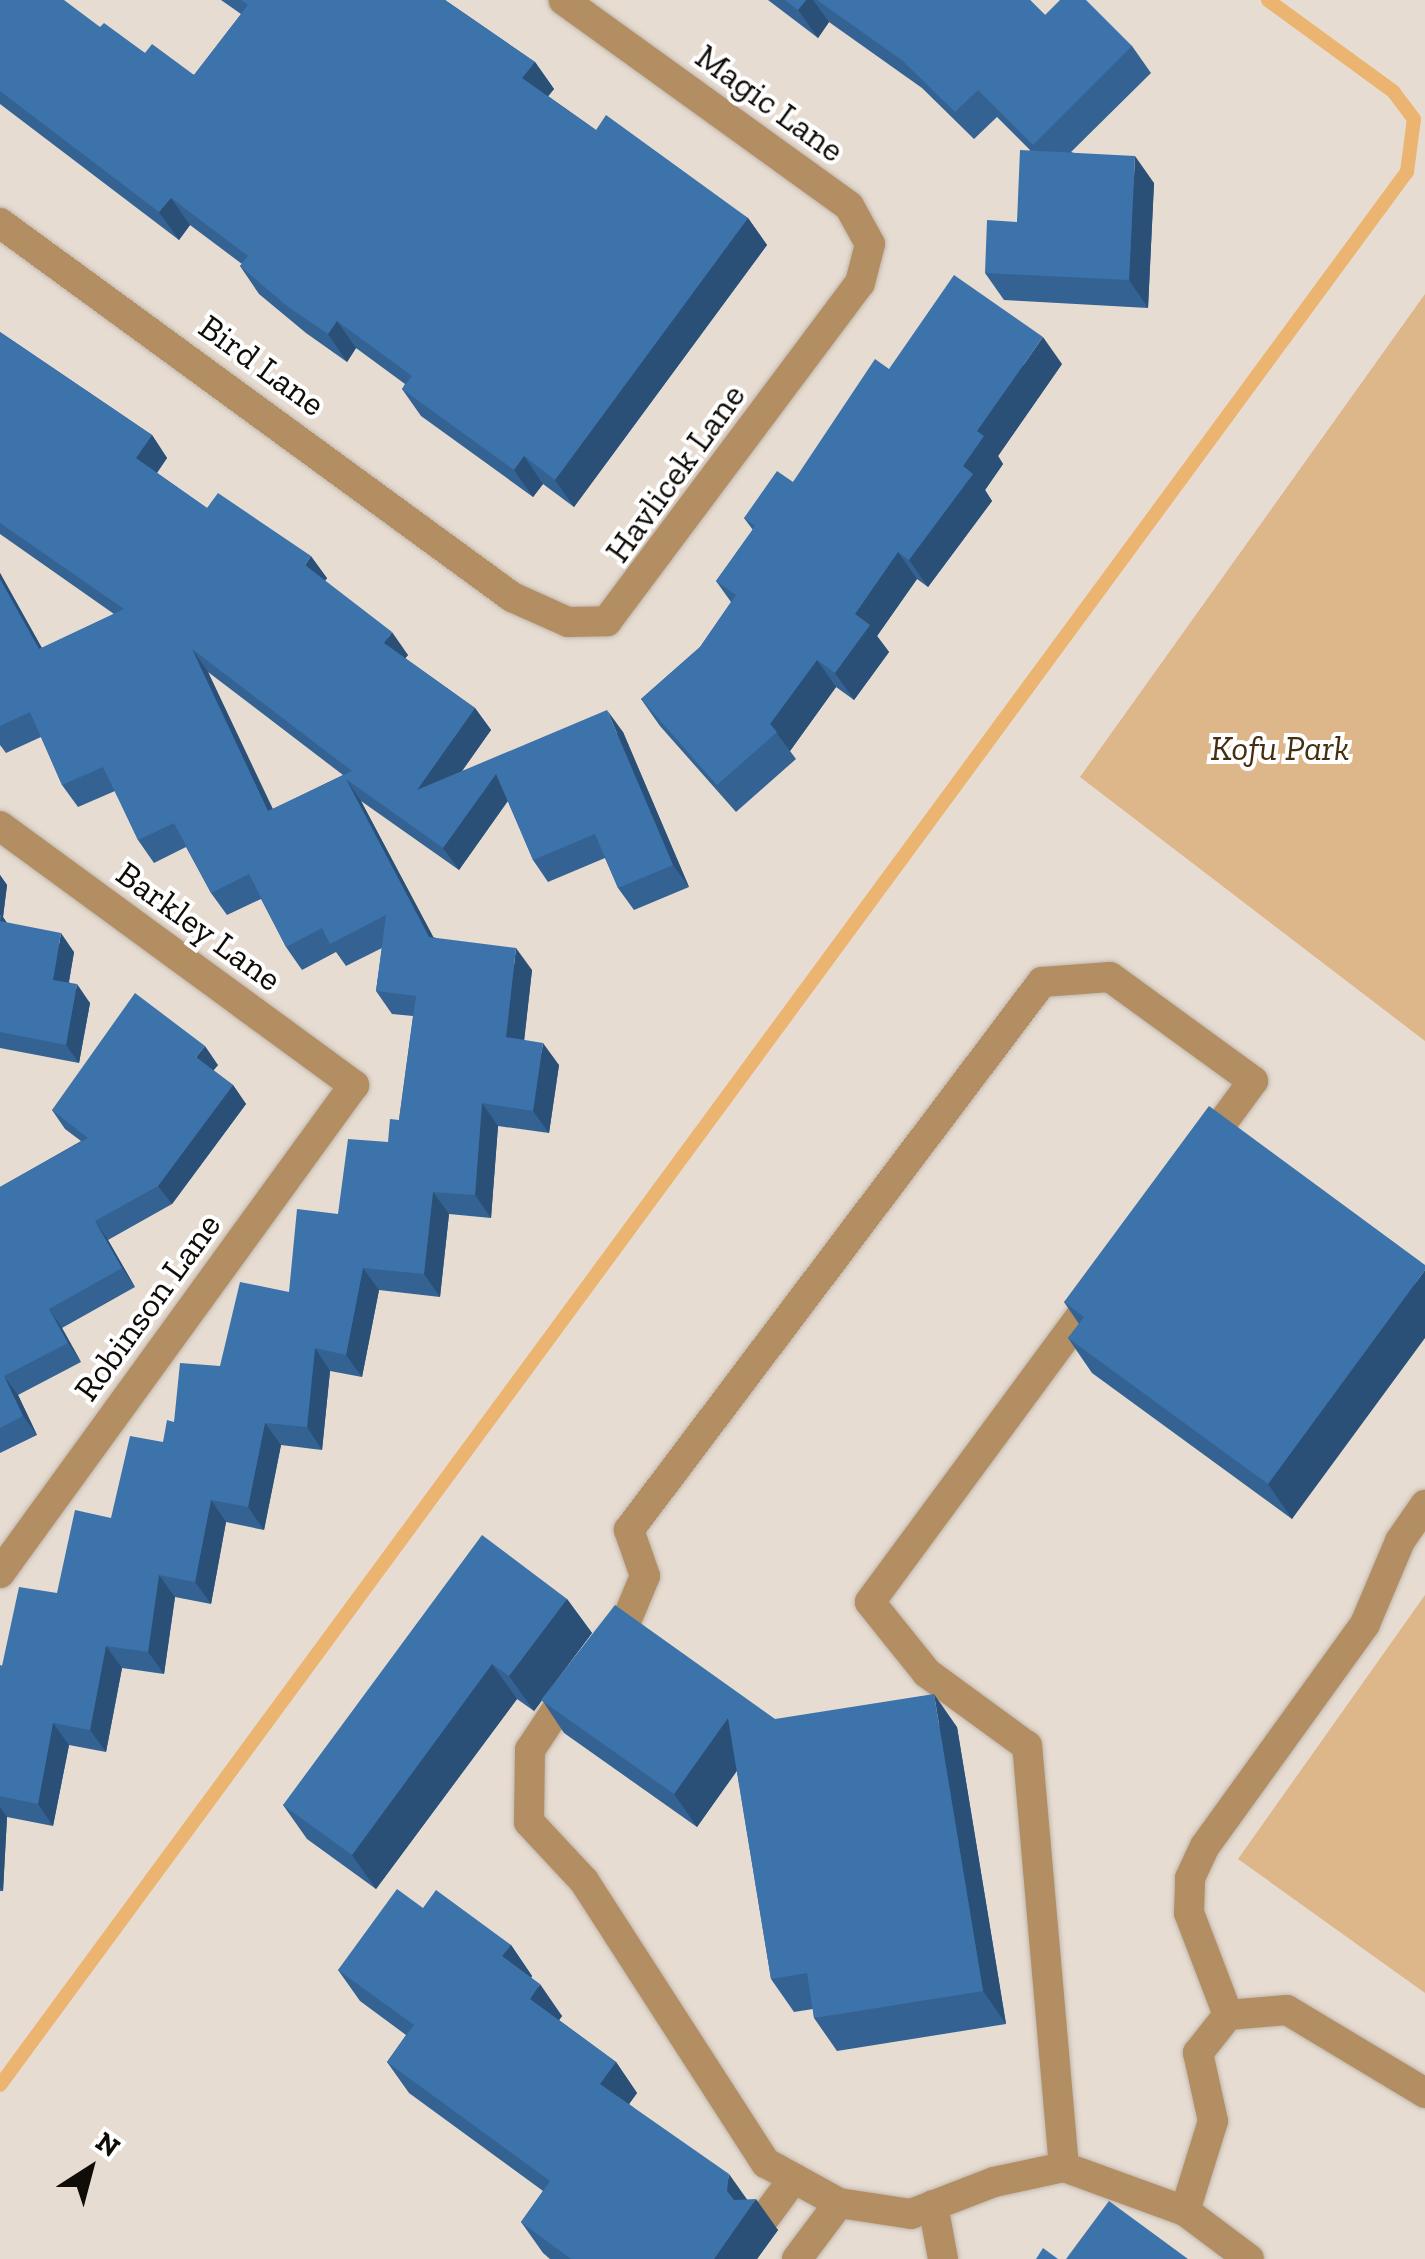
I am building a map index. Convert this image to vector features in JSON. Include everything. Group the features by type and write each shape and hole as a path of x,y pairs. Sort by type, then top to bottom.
{"street":[{"name":"Magic Lane","path":"563,0 850,206 870,244"},
{"name":"Bird Lane","path":"0,223 479,571"},
{"name":"Havlicek Lane","path":"479,571 512,597 568,622 607,621 622,608 860,283 870,244"},
{"name":"Barkley Lane","path":"0,826 354,1085"},
{"path":"1184,1176 1253,1081 1110,977 1042,982 629,1530 646,1576 625,1624 582,1672 530,1750 529,1822 584,1881 766,2163 839,2203 912,2214 994,2182 1064,2167 1185,2211 1249,2259"},
{"name":"Robinson Lane","path":"0,1573 354,1085"},
{"path":"1064,2167 1027,1746 926,1673 870,1602 1114,1270"},
{"path":"1228,2015 1189,1912 1190,1878 1205,1846 1364,1624 1400,1541 1425,1505"},
{"path":"1185,2211 1213,2121 1198,2053 1228,2015 1287,2010 1425,2093"},
{"path":"766,2216 794,2178"},
{"path":"797,2259 839,2203"},
{"path":"933,2206 943,2259"}],"green space":[{"name":"Kofu Park","path":"1425,294 1425,1041 1080,777"},
{"path":"1425,1595 1425,1993 1238,1859"}],"building":[{"path":"0,0 64,0 145,53 152,44 194,75 248,5 241,0 445,0 535,62 522,78 596,130 606,115 748,218 555,480 524,456 514,470 402,389 412,376 337,321 328,334 287,306 240,266 248,256 171,198 159,212 0,91"},
{"path":"785,0 806,0 798,10"},
{"path":"817,0 1030,0 1045,15 1060,0 1086,0 1132,46 1033,145 978,90 955,112 903,61"},
{"path":"1020,150 1135,156 1129,280 985,273 987,220 1017,222"},
{"path":"954,275 1043,337 977,431 984,436 963,466 973,474 909,560 898,552 855,614 870,625 835,673 817,660 770,724 777,732 717,785 641,699 700,647 736,595 716,581 755,526 744,518 777,471 793,482 875,359 889,369"},
{"path":"0,332 152,435 136,458 207,508 218,493 311,556 305,565 392,632 384,643 475,708 417,790 607,710 673,865 618,888 595,834 533,860 496,774 443,848 346,779 429,937 516,948 506,1037 543,1043 533,1111 482,1103 475,1195 433,1192 424,1274 363,1268 346,1355 315,1348 307,1427 265,1423 248,1507 211,1500 195,1582 159,1575 148,1652 106,1646 90,1730 53,1723 38,1804 0,1796 0,1665 19,1587 57,1593 75,1510 111,1518 130,1436 163,1442 167,1420 174,1422 180,1363 220,1366 240,1282 289,1292 297,1209 338,1214 348,1139 388,1142 390,1119 399,1120 416,996 376,991 386,915 330,944 322,928 286,947 249,874 211,893 174,823 138,840 103,767 62,785 30,712 0,726 0,579 39,649 124,609 0,523","holes":["192,649 352,771 268,811"]},
{"path":"0,921 61,933 53,980 77,984 66,1045 0,1032"},
{"path":"135,993 205,1046 196,1057 233,1085 158,1186 95,1221 122,1268 49,1309 68,1343 4,1376 23,1416 0,1428 0,1187 88,1138 52,1110"},
{"path":"1209,1106 1425,1265 1268,1484 1068,1338 1084,1317 1064,1302"},
{"path":"482,1535 567,1599 509,1676 492,1664 352,1855 283,1805"},
{"path":"615,1605 775,1719 934,1694 983,1991 814,2018 807,1973 771,1979 728,1718 674,1794 541,1700"},
{"path":"397,1889 423,1908 436,1890 511,1945 502,1956 540,1984 530,1999 616,2062 600,2084 729,2174 727,2191 734,2200 756,2199 714,2259 571,2259 521,2222 550,2181 387,2062 414,2025 338,1970"},
{"path":"1109,2201 1188,2259 1066,2259"},
{"path":"1043,2248 1058,2259 1036,2259"}],"waterway":[{"path":"0,2085 1407,172 1414,119 1394,92 1268,0"}]}
